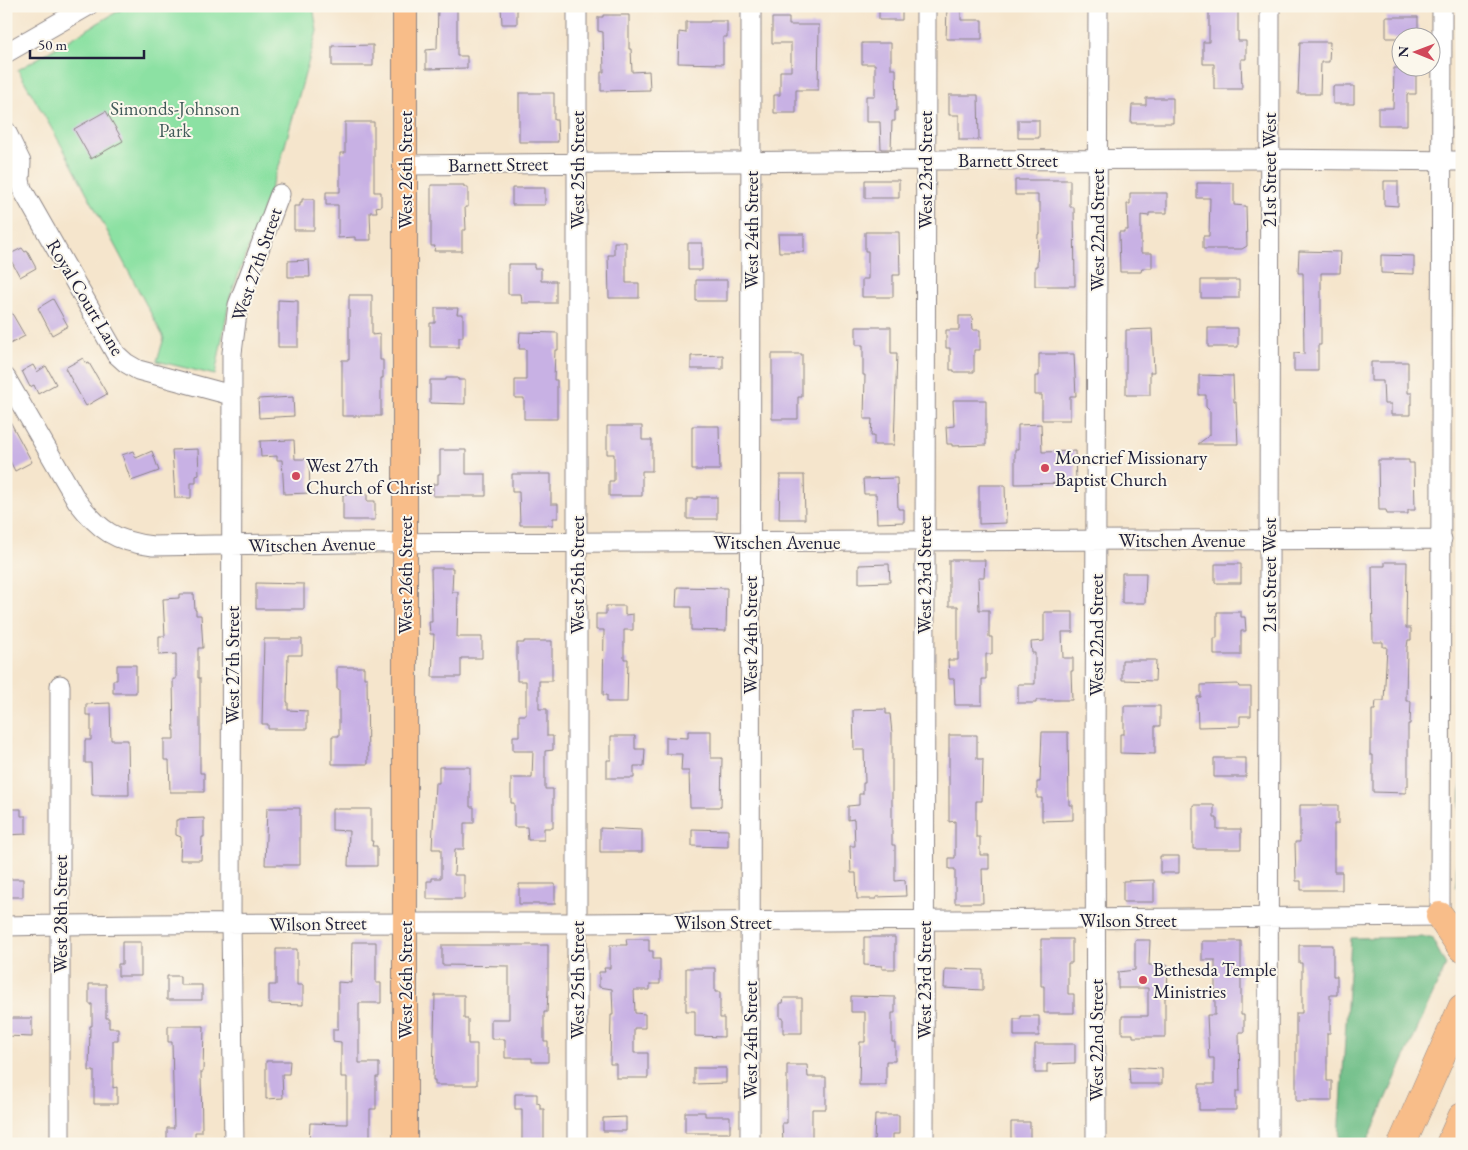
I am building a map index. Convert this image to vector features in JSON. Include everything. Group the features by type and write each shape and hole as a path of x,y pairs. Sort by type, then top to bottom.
{"highway":[{"path":"1451,916 1462,948"},
{"path":"1402,1144 1462,1008"},
{"path":"1450,1144 1462,1117"}],"main road":[{"name":"West 26th Street","path":"405,6 405,1144"}],"street":[{"path":"6,53 55,15 88,6"},
{"name":"West 25th Street","path":"577,6 577,1144"},
{"name":"West 24th Street","path":"750,1144 751,6"},
{"name":"West 23rd Street","path":"924,1144 926,6"},
{"name":"West 22nd Street","path":"1096,1144 1098,6"},
{"name":"21st Street West","path":"1268,1144 1270,6"},
{"path":"1442,6 1442,539 1451,916"},
{"name":"Royal Court Lane","path":"6,131 21,162 20,180 22,189 116,354 138,370 231,395"},
{"name":"Barnett Street","path":"405,165 925,160 1269,159 1462,161"},
{"name":"West 27th Street","path":"234,1144 231,924 231,395 233,346 238,305 280,194"},
{"name":"Witschen Avenue","path":"6,378 77,501 98,526 113,536 140,545 1442,539"},
{"name":"West 28th Street","path":"60,684 60,1144"},
{"name":"Wilson Street","path":"6,926 405,922 924,922 1451,916"}],"green space":[{"name":"Simonds-Johnson Park","path":"127,6 313,6 317,31 280,163 230,297 215,375 157,361 164,338 64,150 18,70"},
{"path":"1462,772 1462,884 1456,887"},
{"path":"1431,937 1446,965 1366,1144 1326,1144 1339,1140 1351,938"}],"building":[{"path":"438,6 457,6 457,56 467,56 467,68 426,69 426,50 437,49"},
{"path":"501,6 517,6 517,24 502,24"},
{"path":"879,6 902,6 902,20 879,20"},
{"path":"947,6 961,6 961,20 982,20 982,39 946,39"},
{"path":"1209,6 1238,6 1238,41 1246,41 1246,59 1241,59 1242,89 1214,89 1214,64 1203,64 1203,42 1209,42"},
{"path":"603,15 629,15 629,49 631,49 632,72 649,71 650,90 601,91 601,72 604,72 603,32 598,31 598,17 603,17"},
{"path":"1386,17 1418,17 1418,28 1390,28 1390,38 1386,38"},
{"path":"772,18 789,18 789,25 819,25 818,90 796,90 796,113 774,113 774,95 780,95 780,71 791,71 791,43 772,43"},
{"path":"727,21 727,37 723,37 723,64 678,63 679,32 686,33 686,22"},
{"path":"1300,42 1330,42 1329,62 1321,62 1320,94 1298,94"},
{"path":"862,43 891,43 891,69 896,69 897,111 895,111 895,121 892,121 891,149 881,149 880,122 866,122 866,96 875,96 875,64 862,64"},
{"path":"373,45 373,66 332,66 332,46"},
{"path":"1394,78 1416,78 1416,94 1407,94 1407,125 1378,125 1378,108 1393,108"},
{"path":"1333,86 1354,86 1354,104 1333,104"},
{"path":"519,93 554,93 554,120 557,120 558,142 519,142"},
{"path":"949,95 978,95 979,140 959,140 959,115 949,115"},
{"path":"1146,98 1173,98 1173,123 1131,123 1132,105 1146,105"},
{"path":"106,111 123,141 91,159 74,129"},
{"path":"1018,120 1039,120 1039,138 1018,138"},
{"path":"345,122 374,122 374,192 381,192 381,206 376,207 377,212 370,212 371,240 355,240 355,237 338,238 338,205 326,205 326,192 340,192 340,153 345,153"},
{"path":"865,180 899,180 899,198 865,198"},
{"path":"1015,180 1070,180 1070,207 1074,207 1075,286 1035,286 1038,234 1040,234 1040,203 1038,203 1038,195 1015,195"},
{"path":"1384,181 1398,181 1398,206 1384,205"},
{"path":"1197,183 1234,183 1234,205 1246,206 1247,246 1242,249 1203,249 1203,236 1209,236 1210,198 1197,198"},
{"path":"431,185 464,185 464,187 468,187 468,207 465,207 466,230 462,230 462,251 434,251 435,246 431,246"},
{"path":"512,188 545,188 545,205 512,205"},
{"path":"1130,193 1167,193 1167,213 1149,213 1149,216 1141,215 1141,253 1152,253 1152,268 1142,268 1141,272 1120,272 1119,232 1128,230 1127,204 1130,204"},
{"path":"302,199 314,199 314,230 294,230 294,206 300,206"},
{"path":"865,232 899,232 900,275 893,275 893,297 862,297 862,279 868,279 868,251 865,251"},
{"path":"778,234 804,234 804,252 779,252"},
{"path":"614,242 626,242 626,283 639,283 639,298 609,298 608,255 614,255"},
{"path":"688,243 702,243 702,270 688,270"},
{"path":"22,248 25,252 27,251 36,268 20,277 8,255"},
{"path":"1299,251 1341,252 1340,273 1321,273 1321,345 1318,345 1318,371 1294,371 1294,353 1304,354 1303,273 1298,273"},
{"path":"1381,255 1414,256 1414,274 1381,273"},
{"path":"309,260 310,277 288,277 288,261"},
{"path":"508,264 534,264 534,268 541,268 541,281 556,281 556,303 522,303 521,294 508,294"},
{"path":"696,280 727,280 727,301 696,301"},
{"path":"1201,280 1239,280 1239,298 1201,298"},
{"path":"349,295 372,295 372,335 380,334 380,360 383,360 381,416 342,416 342,360 349,360"},
{"path":"53,299 68,326 52,335 38,308"},
{"path":"278,300 298,301 298,347 278,347"},
{"path":"6,303 25,336 6,346"},
{"path":"435,308 458,308 457,314 463,314 463,337 459,337 459,347 430,347 430,323 435,323"},
{"path":"959,316 972,316 973,330 980,330 980,350 974,350 974,372 954,372 954,370 950,370 950,348 946,348 946,330 959,330"},
{"path":"856,327 891,327 891,353 897,353 894,445 874,445 874,436 871,436 872,419 864,419 865,375 863,375 863,345 856,345"},
{"path":"1208,328 1238,328 1238,347 1208,347"},
{"path":"1152,329 1154,372 1150,372 1150,395 1126,395 1126,330"},
{"path":"520,332 558,333 558,350 555,350 554,380 557,380 557,419 524,419 524,398 515,398 515,380 526,380 526,349 519,349"},
{"path":"772,354 802,354 802,397 798,397 798,419 772,419"},
{"path":"1039,354 1074,354 1076,396 1070,396 1070,420 1042,420 1042,395 1035,395 1035,376 1039,376"},
{"path":"723,355 723,369 691,369 691,356"},
{"path":"83,358 86,364 89,363 107,394 86,406 65,368"},
{"path":"1371,362 1408,362 1408,393 1412,393 1410,415 1391,415 1391,404 1384,404 1383,381 1371,381"},
{"path":"33,365 37,372 46,366 56,384 38,394 34,385 30,387 22,371"},
{"path":"1199,375 1233,376 1238,444 1198,444 1210,435 1210,411 1206,407 1206,395 1199,395"},
{"path":"446,378 465,380 465,404 430,403 430,380 446,380"},
{"path":"293,397 294,416 259,418 258,399"},
{"path":"953,400 986,400 986,445 952,446 952,444 947,444 946,427 954,426"},
{"path":"6,414 32,462 15,471 10,461 6,463"},
{"name":"Moncrief Missionary Baptist Church","path":"1041,424 1042,452 1075,451 1076,483 1015,484 1015,449 1018,449 1018,425"},
{"path":"607,426 642,426 642,440 652,440 652,471 642,471 642,496 609,496 609,481 614,481 614,454 607,454"},
{"path":"692,426 719,426 720,470 692,470"},
{"name":"West 27th Church of Christ","path":"294,440 295,459 309,459 310,493 284,494 282,460 277,460 277,456 261,457 260,441"},
{"path":"198,449 199,475 196,476 196,483 191,483 191,498 175,498 172,450"},
{"path":"440,450 466,450 466,474 486,474 486,496 433,496 433,484 438,484 438,474 440,474"},
{"path":"133,451 136,458 152,451 159,471 131,481 122,455"},
{"path":"1378,460 1409,460 1409,463 1414,463 1415,510 1408,510 1408,514 1387,514 1386,510 1379,510"},
{"path":"512,474 551,474 551,504 558,504 558,518 553,518 553,525 520,525 519,492 512,492"},
{"path":"780,475 804,475 805,519 779,519"},
{"path":"897,478 898,509 904,509 904,522 877,523 876,494 864,494 863,479"},
{"path":"979,485 1005,485 1006,523 979,524"},
{"path":"343,494 367,494 367,501 375,501 375,520 343,520"},
{"path":"697,497 717,497 717,519 687,519 687,499 697,499"},
{"path":"949,560 985,560 984,577 978,577 979,610 989,610 989,637 992,637 992,654 986,654 986,679 982,679 982,705 955,705 954,679 949,679 948,660 958,660 958,606 949,606"},
{"path":"1385,562 1407,562 1406,628 1411,628 1411,640 1408,640 1407,647 1406,701 1411,701 1410,724 1408,724 1408,786 1406,786 1406,793 1373,792 1373,755 1370,755 1372,710 1375,710 1376,701 1384,701 1387,647 1383,647 1383,642 1373,642 1372,566 1385,566"},
{"path":"889,564 890,582 859,583 859,565"},
{"path":"1215,564 1241,564 1241,583 1215,583"},
{"path":"431,568 453,568 452,592 458,592 457,637 482,637 482,658 461,658 461,677 432,677 434,634 430,634 429,622 432,622"},
{"path":"1122,573 1146,573 1145,603 1122,603"},
{"path":"256,583 304,584 304,609 256,609"},
{"path":"677,587 727,588 726,631 691,630 691,607 676,607"},
{"path":"179,594 194,594 196,615 201,615 203,648 198,648 198,678 200,678 200,773 204,773 204,792 170,792 169,760 164,760 164,739 174,739 173,679 176,679 176,654 159,655 159,636 165,636 163,599 179,598"},
{"path":"606,606 625,606 625,615 633,614 633,630 624,630 624,659 628,659 627,702 607,702 607,695 603,695 604,630 596,630 596,614 606,614"},
{"path":"1044,612 1073,612 1073,632 1062,632 1063,658 1073,658 1073,671 1071,671 1072,700 1036,700 1036,703 1018,703 1018,684 1035,684 1035,653 1032,653 1031,642 1044,641"},
{"path":"1217,612 1241,612 1241,617 1245,617 1246,631 1241,631 1241,655 1214,655 1214,638 1217,638"},
{"path":"264,639 302,639 302,655 288,655 287,702 288,710 307,711 307,729 268,729 268,724 262,724"},
{"path":"524,641 552,641 552,681 539,681 539,709 547,709 547,736 553,736 553,750 545,751 545,789 553,789 553,828 544,828 544,840 528,840 527,827 514,827 514,803 511,803 511,778 532,778 533,751 513,751 513,736 519,736 519,715 526,715 526,681 517,681 517,643 524,643"},
{"path":"1122,660 1156,660 1155,681 1122,680"},
{"path":"117,665 136,665 136,693 113,693 113,680 117,680"},
{"path":"337,667 364,667 364,678 367,678 368,764 332,764 332,736 339,736"},
{"path":"1238,684 1239,687 1251,687 1251,716 1240,716 1240,726 1198,727 1197,697 1201,697 1201,685"},
{"path":"110,703 111,740 128,740 129,795 92,795 91,763 85,763 85,740 91,740 91,715 86,715 86,704"},
{"path":"1124,706 1160,706 1160,726 1155,726 1155,754 1120,753 1120,734 1124,734"},
{"path":"886,709 886,714 890,714 892,733 892,845 895,845 895,881 905,880 906,896 857,899 856,873 851,873 850,846 855,846 854,819 848,820 848,806 859,805 859,794 863,794 863,783 865,783 864,750 854,750 853,710"},
{"path":"688,731 711,731 711,758 722,758 721,807 690,807 689,771 681,771 682,754 666,754 666,737 688,738"},
{"path":"1042,732 1068,732 1069,805 1073,805 1073,820 1042,821 1042,798 1037,798 1037,782 1040,782"},
{"path":"949,735 977,735 977,759 983,759 982,801 976,801 976,837 980,837 980,855 989,855 989,869 982,869 983,903 955,903 955,869 949,869 949,858 955,858 955,821 949,822"},
{"path":"611,736 635,736 635,749 645,749 644,766 634,766 634,778 607,778 607,760 611,760"},
{"path":"1214,758 1246,758 1246,777 1214,777"},
{"path":"439,767 470,767 470,807 474,807 474,823 464,823 464,849 455,849 454,875 464,875 464,899 427,899 427,881 432,881 432,878 441,878 441,849 432,849 435,783 439,783"},
{"path":"1193,805 1214,805 1214,818 1217,818 1217,829 1241,829 1241,849 1193,849"},
{"path":"1300,805 1338,805 1338,824 1334,824 1334,872 1342,872 1342,890 1301,890 1301,881 1296,881 1295,842 1300,842"},
{"path":"267,808 300,808 300,865 265,865"},
{"path":"6,809 21,809 21,816 26,816 26,834 6,835"},
{"path":"332,809 371,809 371,841 373,841 372,846 377,846 377,866 348,866 349,831 332,830"},
{"path":"204,818 201,860 180,860 181,837 176,835 176,820"},
{"path":"600,828 642,830 642,852 600,852"},
{"path":"692,829 728,830 728,847 692,846"},
{"path":"1160,856 1179,856 1179,873 1160,873"},
{"path":"6,879 23,879 23,897 6,897"},
{"path":"1154,880 1154,902 1123,902 1123,881"},
{"path":"519,884 555,884 555,904 519,904"},
{"path":"864,937 895,937 895,969 882,969 882,966 864,965"},
{"path":"626,939 649,939 649,951 653,951 653,959 660,959 660,984 650,984 650,990 634,990 635,1013 645,1014 645,1028 634,1028 634,1053 648,1053 648,1078 616,1078 616,1064 610,1064 611,1015 613,1015 612,989 599,987 599,972 605,972 604,968 610,968 610,945 627,945"},
{"path":"1041,939 1072,939 1072,963 1068,963 1068,994 1074,994 1074,1013 1044,1013 1044,986 1041,986"},
{"path":"1135,940 1150,940 1149,965 1168,965 1167,997 1165,996 1165,1037 1133,1037 1133,1034 1122,1034 1122,1016 1148,1016 1148,988 1118,988 1118,972 1135,970"},
{"path":"1202,941 1241,941 1241,1015 1244,1015 1244,1032 1239,1032 1240,1091 1236,1091 1236,1110 1199,1110 1199,1084 1214,1084 1214,1058 1209,1058 1207,1015 1215,1015 1215,960 1202,960"},
{"path":"122,942 141,942 141,976 118,976 118,964 122,964"},
{"path":"352,942 376,942 376,983 381,983 381,1003 359,1003 359,1063 379,1063 379,1077 376,1077 376,1109 370,1109 370,1144 309,1143 310,1123 347,1124 347,1077 341,1077 341,1042 333,1041 333,1029 338,1029 338,982 351,983"},
{"path":"442,945 548,945 548,990 547,1012 544,1012 544,1042 548,1042 548,1062 532,1062 532,1058 505,1058 505,1039 491,1039 491,1019 509,1019 509,966 442,965"},
{"path":"1299,945 1333,945 1333,976 1337,976 1337,995 1330,995 1330,1033 1327,1033 1327,1081 1332,1081 1332,1101 1296,1101 1296,1013 1302,1013 1302,963 1299,963"},
{"path":"276,949 297,949 297,985 303,985 303,1005 269,1004 269,985 276,985"},
{"path":"686,968 715,968 715,992 720,992 720,1018 724,1018 724,1037 695,1036 695,1011 686,1011"},
{"path":"945,969 983,970 983,990 944,988"},
{"path":"167,976 180,976 180,985 202,985 202,1000 167,1000"},
{"path":"89,984 106,984 106,1018 109,1018 109,1028 118,1028 118,1040 113,1040 113,1088 117,1087 117,1104 94,1104 94,1071 89,1071 92,1004 89,1004"},
{"path":"435,995 464,995 464,1019 468,1019 468,1044 477,1044 477,1085 435,1085 435,1080 433,1080"},
{"path":"851,996 895,997 895,1013 892,1013 892,1042 895,1042 895,1061 886,1061 886,1085 859,1085 860,1042 865,1042 865,1012 851,1012"},
{"path":"784,998 802,998 802,1033 783,1033 780,1003 783,1003"},
{"path":"1021,1016 1039,1016 1039,1036 1014,1036 1014,1019 1021,1019"},
{"path":"6,1018 32,1018 32,1037 6,1036"},
{"path":"168,1026 204,1026 203,1072 201,1072 202,1132 195,1132 195,1144 167,1144 167,1128 174,1128 172,1042 168,1042"},
{"path":"1035,1044 1075,1044 1075,1063 1047,1064 1047,1073 1035,1073"},
{"path":"266,1061 290,1061 289,1074 282,1074 283,1098 266,1099"},
{"path":"787,1065 807,1065 808,1077 826,1077 826,1109 812,1109 812,1144 783,1144 782,1123 787,1123"},
{"path":"1129,1067 1162,1069 1162,1084 1130,1084"},
{"path":"694,1068 726,1068 726,1083 694,1084"},
{"path":"515,1094 537,1094 537,1103 540,1104 540,1109 544,1109 544,1144 522,1144 522,1109 515,1109"},
{"path":"685,1112 705,1112 705,1116 730,1116 730,1133 685,1133"},
{"path":"875,1115 899,1115 899,1134 893,1134 893,1144 874,1144"},
{"path":"626,1117 626,1131 603,1131 603,1118"},
{"path":"1011,1122 1030,1122 1030,1142 1011,1142"}],"place":[{"name":"Moncrief Missionary Baptist Church","path":"1045,468"},
{"name":"West 27th Church of Christ","path":"296,476"},
{"name":"Bethesda Temple Ministries","path":"1143,980"}]}
